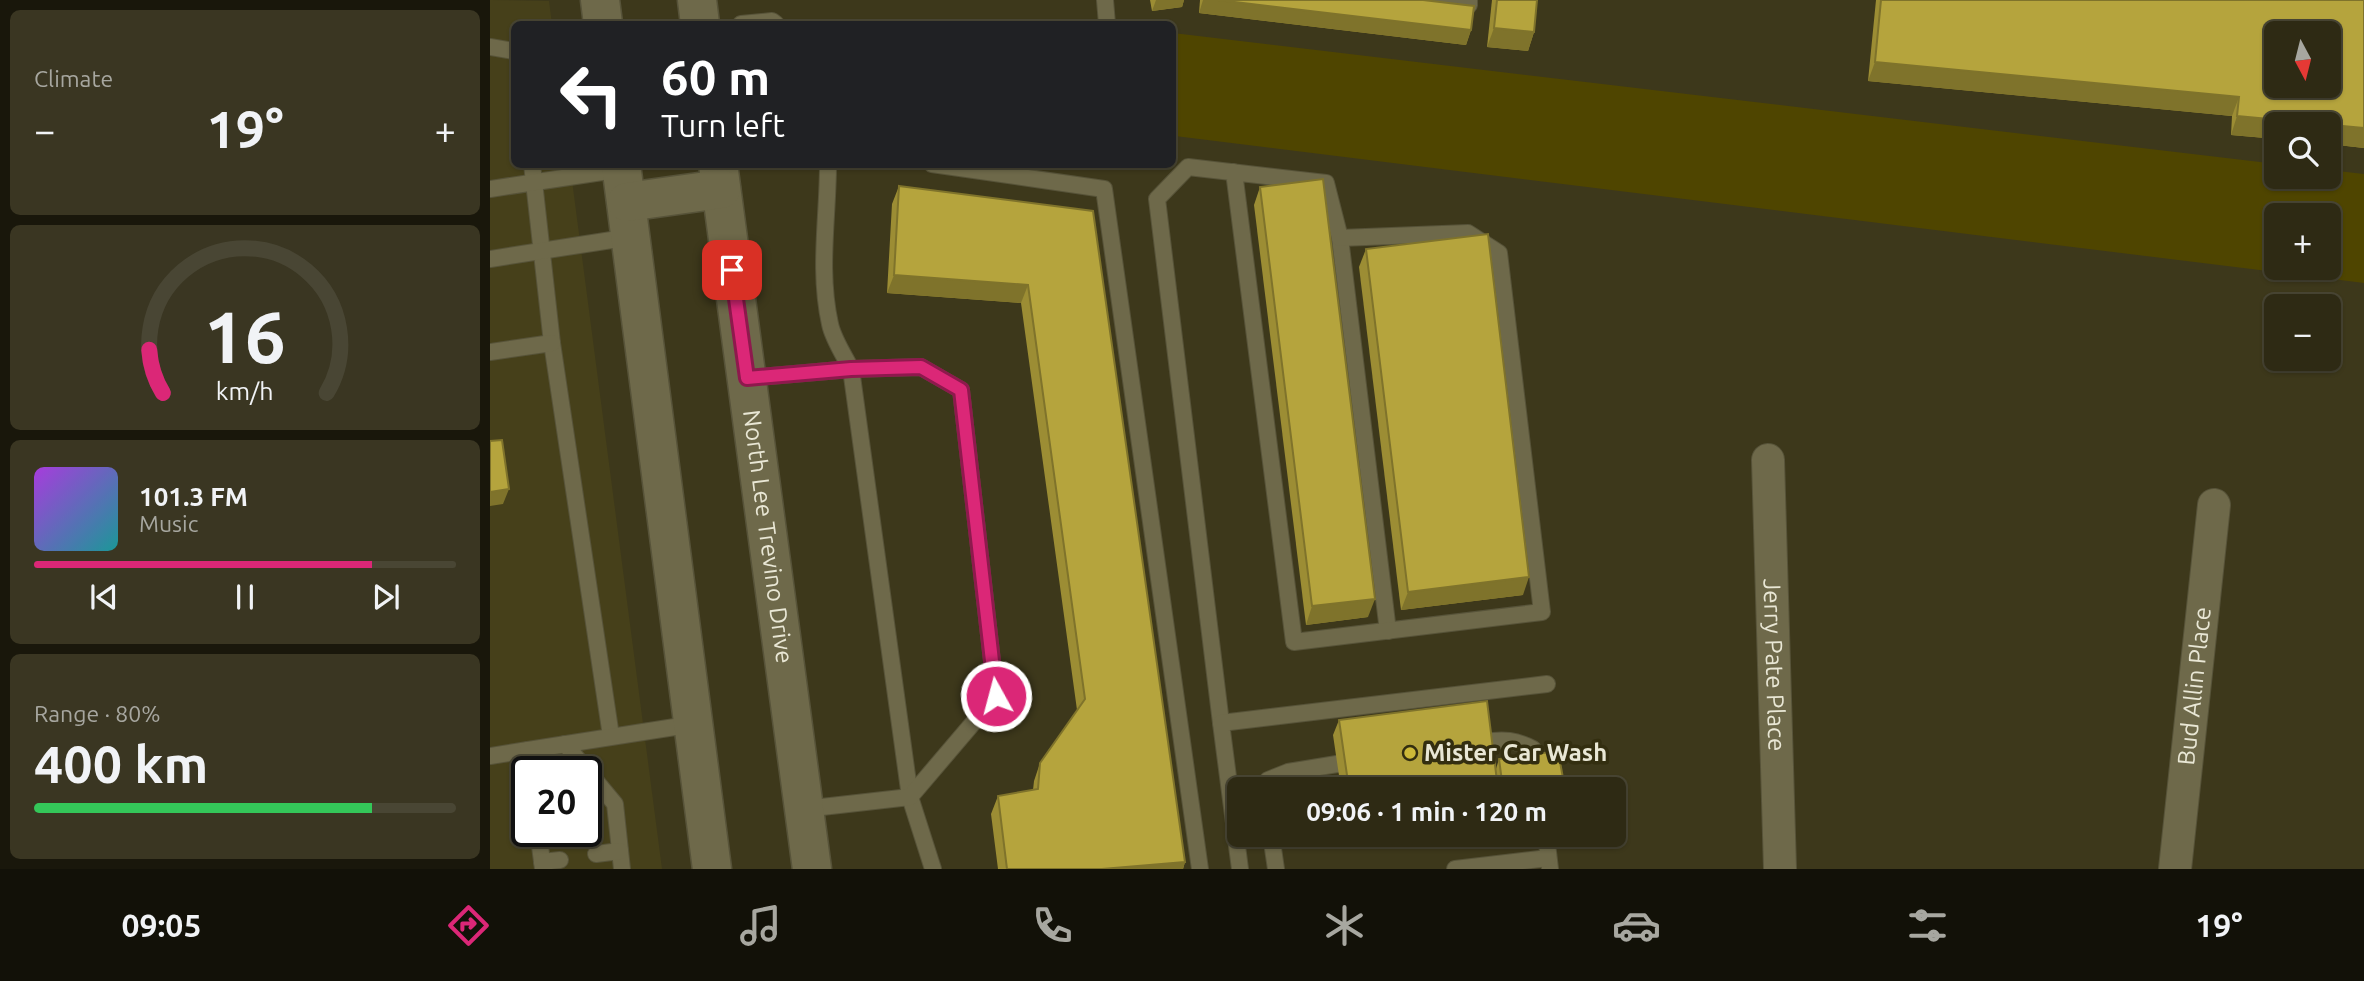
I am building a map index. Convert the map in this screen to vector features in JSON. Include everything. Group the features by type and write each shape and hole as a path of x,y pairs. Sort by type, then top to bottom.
{"main road":[{"path":"600,0 603,21"},
{"path":"696,0 700,21"},
{"path":"712,869 625,193 720,177"},
{"name":"North Lee Trevino Drive","path":"720,177 812,869"}],"street":[{"name":"Jerry Pate Place","path":"1768,460 1780,869"},
{"name":"Bud Allin Place","path":"2175,869 2214,505"}],"lane":[{"path":"1105,0 1107,21"},
{"path":"1426,0 1469,5 1469,0"},
{"path":"490,47 511,50"},
{"path":"1240,869 1157,199 1188,167 1326,183 1340,238 1388,631"},
{"path":"532,168 552,343 611,736"},
{"path":"828,168 828,205 821,258 830,326 851,369 910,797 933,869"},
{"path":"961,168 1104,188 1200,869"},
{"path":"1234,172 1294,642 1542,612 1499,253 1468,233 1340,238"},
{"path":"490,189 534,182 625,193"},
{"path":"490,259 542,250 625,193"},
{"path":"490,352 552,343"},
{"path":"747,378 851,369 921,367 961,390 996,696 910,797 804,809"},
{"path":"1221,723 1547,684"},
{"path":"490,756 694,724"},
{"path":"1484,742 1504,739 1519,742 1534,749 1538,764"},
{"path":"565,744 615,804 622,869"},
{"path":"528,750 529,756"},
{"path":"1276,777 1288,772 1337,765"},
{"path":"540,847 542,866 560,860"},
{"path":"1272,847 1276,869"},
{"path":"597,854 620,851"},
{"path":"1455,869 1549,863"}],"shaded area":[{"path":"490,0 549,1 552,21 511,21 511,168 570,168 662,869 490,869"},
{"path":"1176,33 2264,162 2264,189 2341,189 2341,171 2364,174 2364,283 2340,280 2341,203 2264,203 2264,271 1176,136"}],"building":[{"path":"1218,0 1423,0 1474,6 1471,30"},
{"path":"1497,0 1537,0 1534,32 1494,28"},
{"path":"1881,0 2364,0 2364,128 2341,126 2341,112 2264,112 2264,119 2237,116 2239,97 1875,62"},
{"path":"1323,179 1375,599 1312,606 1260,187"},
{"path":"899,186 1093,211 1185,862 1102,869 1007,869 998,796 1038,789 1040,763 1085,699 1028,285 894,275"},
{"path":"1488,234 1529,577 1408,592 1366,249"},
{"path":"502,440 509,489 490,492 490,441"},
{"name":"Mister Car Wash","path":"1487,701 1496,777 1347,777 1339,720"},
{"path":"1558,751 1563,777 1501,777 1499,759"}],"place":[{"name":"Mister Car Wash","path":"1410,753"}],"route":[{"path":"732,270 747,378 851,369 921,367 961,390 996,696"}]}
